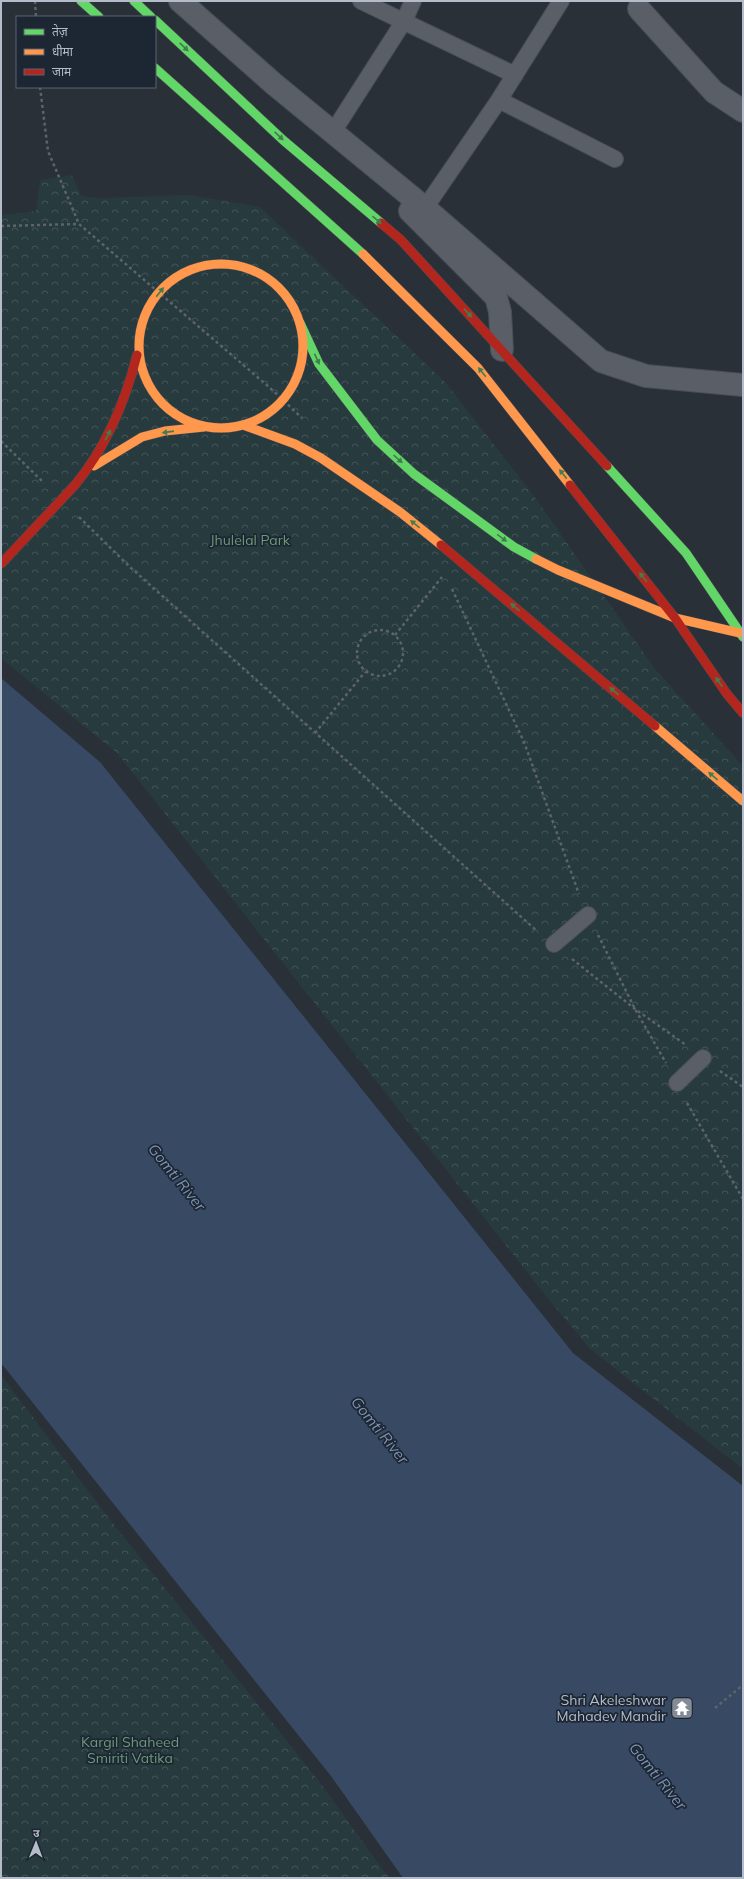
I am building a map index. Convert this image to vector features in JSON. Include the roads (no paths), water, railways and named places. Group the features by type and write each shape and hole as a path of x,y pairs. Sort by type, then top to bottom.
{"street":[{"path":"82,1 98,16"},
{"path":"134,1 150,16"},
{"path":"180,1 274,84 425,208 601,361 646,376 743,386"},
{"path":"639,9 714,92 743,112"},
{"path":"156,21 284,140 401,240 686,553 742,635"},
{"path":"156,69 380,270 478,368 674,618 727,694 743,713"},
{"path":"336,135 433,235 496,296 500,312 502,350"},
{"path":"1,564 89,469 121,410 131,383 140,332 145,314 159,292 166,284 182,274 199,267 217,264 235,265 253,270 269,279 283,291 293,307 319,364 377,440 414,474 514,547 558,570 674,618 742,635"},
{"path":"89,469 117,451 143,437 207,427 225,428 243,425 261,418 283,400 297,378 302,360 303,342 300,323"},
{"path":"138,350 149,385 159,400 173,412 189,421 207,427"},
{"path":"243,425 296,444 321,458 400,512 458,559 743,801"}],"lane":[{"path":"361,1 515,75"},
{"path":"336,135 404,21 413,1"},
{"path":"425,208 499,100 561,1"},
{"path":"499,100 615,159"},
{"path":"554,944 588,915"},
{"path":"677,1083 703,1058"}],"water":[{"name":"Gomti River","path":"1,678 100,762 573,1353 743,1486 743,1878 403,1878 331,1776 1,1363"}],"place":[{"name":"Shri Akeleshwar Mahadev Mandir","path":"682,1708"}],"park label":[{"name":"Jhulelal Park","path":"250,540"},
{"name":"Kargil Shaheed Smiriti Vatika","path":"130,1750"}]}
